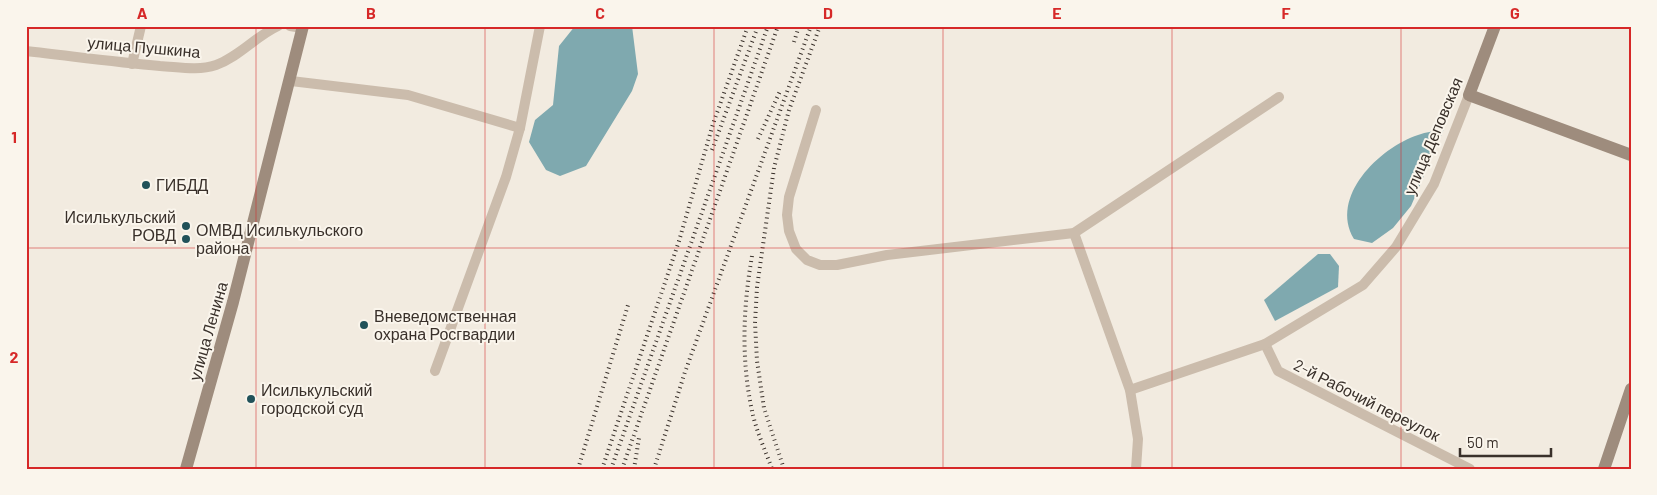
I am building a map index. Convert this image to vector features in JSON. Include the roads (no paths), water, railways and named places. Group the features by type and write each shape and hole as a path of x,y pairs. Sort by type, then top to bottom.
{"street":[{"path":"132,64 140,26"},
{"name":"улица Пушкина","path":"26,51 132,64 200,69 218,65 235,55 264,32 278,26"},
{"path":"435,371 506,177 520,128 540,26"},
{"name":"улица Деповская","path":"1130,390 1265,344 1363,284 1396,247 1434,184 1495,26"},
{"name":"улица Ленина","path":"186,469 233,302 290,81 298,27"},
{"path":"290,81 408,95 520,128"},
{"path":"1469,95 1631,155"},
{"path":"816,110 788,197 787,215 789,231 796,249 807,260 820,265 837,265 887,255 1074,233 1279,97"},
{"path":"1074,233 1130,390 1138,439 1136,469"},
{"name":"2-й Рабочий переулок","path":"1265,344 1278,371 1470,469"},
{"path":"1604,469 1631,389"}],"water":[{"path":"575,26 632,26 638,74 632,91 586,166 560,176 546,170 529,142 535,120 553,105 559,46"},
{"path":"1444,129 1411,206 1393,228 1372,243 1354,239 1348,223 1348,207 1353,191 1362,176 1388,151 1403,141 1421,134"},
{"path":"1318,254 1330,254 1339,266 1338,287 1275,321 1264,300"}],"railway":[{"path":"602,469 679,241 713,124 748,26"},
{"path":"712,150 758,26"},
{"path":"611,469 768,26"},
{"path":"622,469 778,26"},
{"path":"794,42 799,26"},
{"path":"654,469 685,372 811,26"},
{"path":"784,469 764,408 757,361 755,323 757,287 774,168 789,110 820,26"},
{"path":"758,139 781,89"},
{"path":"752,256 745,314 746,372 748,392 758,433 772,469"},
{"path":"578,469 628,305"},
{"path":"634,469 639,438"}],"place":[{"name":"ГИБДД","path":"146,185"},
{"name":"Исилькульский РОВД","path":"186,226"},
{"name":"ОМВД Исилькульского района","path":"186,239"},
{"name":"Вневедомственная охрана Росгвардии","path":"364,325"},
{"name":"Исилькульский городской суд","path":"251,399"}]}
